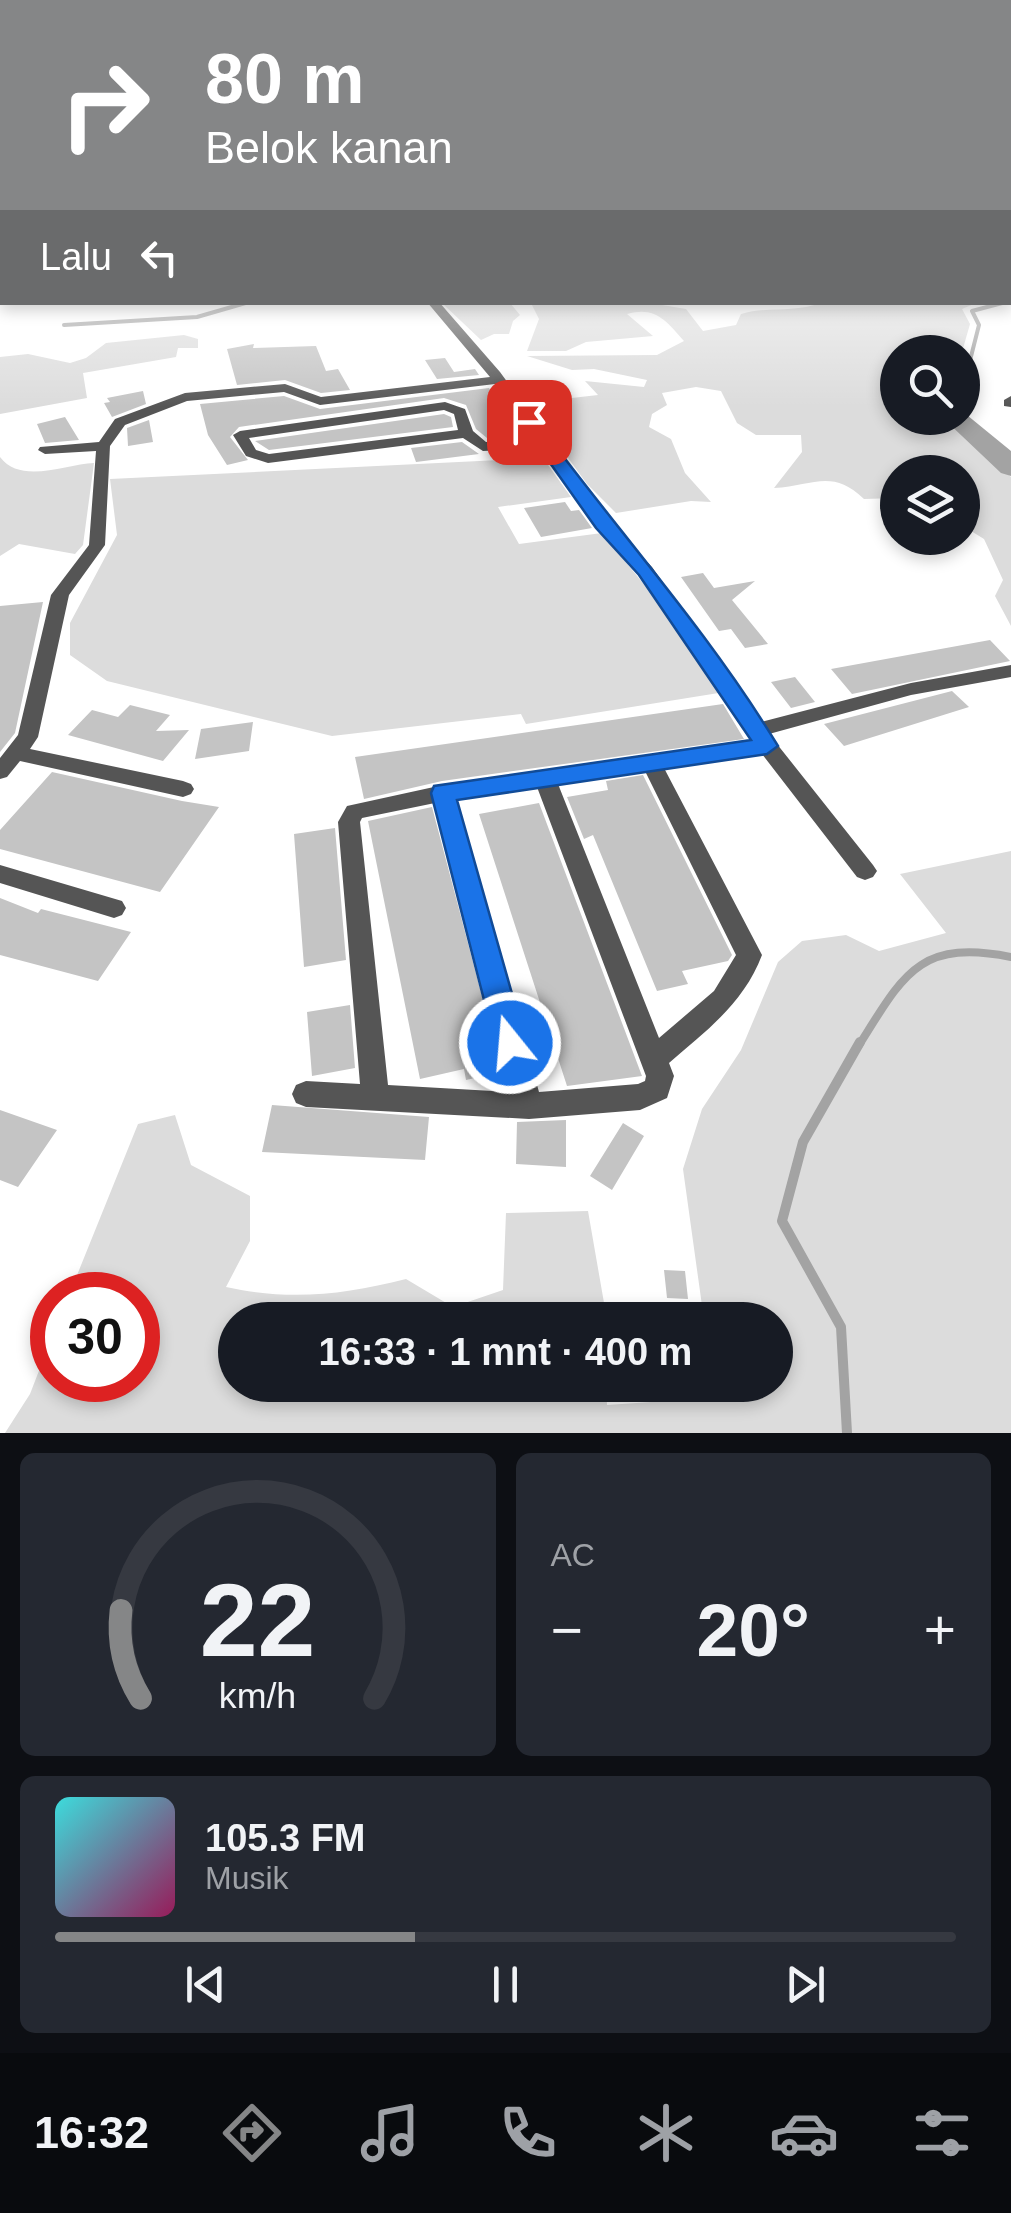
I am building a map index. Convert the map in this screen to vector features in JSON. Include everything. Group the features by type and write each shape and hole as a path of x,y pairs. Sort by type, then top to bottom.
{"street":[{"path":"434,305 545,443 602,524 646,571 762,738 865,871"},
{"path":"0,772 28,737 60,595 97,544 104,446 120,422 184,397 285,388 320,401 496,380"},
{"path":"466,433 460,412 431,406 240,434 252,453 268,460 466,433 493,448 545,443"},
{"path":"44,450 104,446"},
{"path":"374,1098 349,822 355,812 762,738 912,688 1011,671"},
{"path":"17,754 183,789"},
{"path":"650,761 749,955 746,968 715,1004 654,1058"},
{"path":"306,1094 529,1106 640,1097 656,1088 660,1076 654,1058 545,779"},
{"path":"443,793 529,1106"},
{"path":"0,874 114,908"}],"shaded area":[{"path":"444,305 512,305 520,315 513,321 509,334 494,334 481,340"},
{"path":"532,305 662,305 686,309 703,331 736,325 741,314 761,310 813,305 971,305 962,309 970,324 967,335 880,335 880,435 971,435 1011,477 1011,626 995,596 1003,580 980,537 980,455 880,455 880,499 864,499 832,481 774,488 802,452 801,435 756,435 737,423 721,391 696,387 662,393 667,405 652,414 649,427 671,439 685,473 711,502 691,501 616,513 587,484 528,403 598,395 585,381 644,387 647,380 594,369 572,370 527,356 657,355 684,341 660,317 637,312 627,314 653,336 586,342 566,351 527,351 539,319"},
{"path":"184,335 198,339 198,348 178,348 176,357 83,373 87,398 0,414 0,357 28,354 70,363 86,358 106,343"},
{"path":"0,457 20,470 32,471 94,463 83,545 75,554 19,544 0,556"},
{"path":"543,458 571,497 498,507 519,544 602,533 731,691 526,724 521,714 332,736 107,681 70,655 70,623 117,535 110,479"},
{"path":"1011,851 1011,1433 5,1433 30,1394 30,1402 160,1402 160,1272 78,1272 138,1124 175,1115 191,1165 250,1196 250,1241 226,1287 294,1295 360,1289 406,1279 445,1302 218,1302 218,1402 607,1405 793,1402 793,1302 701,1302 683,1169 702,1109 741,1050 778,962 802,941 846,935 879,951 946,933 900,874"},
{"path":"588,1211 604,1302 468,1302 503,1290 506,1213"}],"building":[{"path":"254,344 253,348 316,346 326,371 338,369 350,390 321,393 285,380 237,385 227,349"},
{"path":"445,358 454,372 475,369 479,375 437,379 425,360"},
{"path":"489,388 518,436 487,438 476,429 466,405 444,398 239,427 230,437 248,460 227,465 208,435 200,404 284,396 320,409"},
{"path":"143,391 146,404 112,417 104,403 110,402 107,398"},
{"path":"444,414 451,417 453,427 269,450 255,441"},
{"path":"65,417 79,440 45,443 37,424"},
{"path":"149,420 153,442 128,446 127,428"},
{"path":"462,442 479,454 416,462 411,448"},
{"path":"565,502 571,511 579,510 592,528 541,537 524,508"},
{"path":"703,573 714,588 755,581 732,600 768,644 745,648 731,629 719,631 681,577"},
{"path":"43,602 15,733 0,752 0,606"},
{"path":"990,640 1010,661 852,694 831,669"},
{"path":"795,677 815,702 791,708 771,682"},
{"path":"952,691 969,707 844,746 824,724"},
{"path":"723,704 744,739 442,781 364,799 355,757"},
{"path":"130,705 170,715 156,731 189,730 163,761 68,735 92,710 118,717"},
{"path":"253,722 249,751 195,759 201,729"},
{"path":"52,772 219,807 160,892 0,849 0,830"},
{"path":"643,775 732,955 728,961 682,971 688,984 657,991 593,835 584,839 567,797 608,790 606,781"},
{"path":"539,803 642,1076 567,1086 479,814"},
{"path":"432,807 502,1072 466,1080 464,1069 420,1079 368,821"},
{"path":"335,828 346,960 304,967 294,834"},
{"path":"0,898 38,913 41,909 131,932 98,981 0,955"},
{"path":"350,1005 355,1068 312,1076 307,1012"},
{"path":"272,1105 429,1117 425,1160 262,1152"},
{"path":"0,1110 57,1130 18,1187 0,1180"},
{"path":"566,1120 566,1167 516,1164 517,1122"},
{"path":"623,1123 644,1136 612,1190 590,1176"},
{"path":"664,1270 685,1271 688,1299 667,1298"}],"waterway":[{"path":"64,325 197,317 239,305"},
{"path":"976,335 979,325 972,311 995,305"},
{"path":"976,435 1011,467"},
{"path":"859,1045 903,981 934,958 955,953 1011,957"},
{"path":"847,1433 841,1327 782,1221 803,1142 860,1042"}],"route":[{"path":"510,1043 443,793 767,746 646,571 602,524 529,422"}]}
